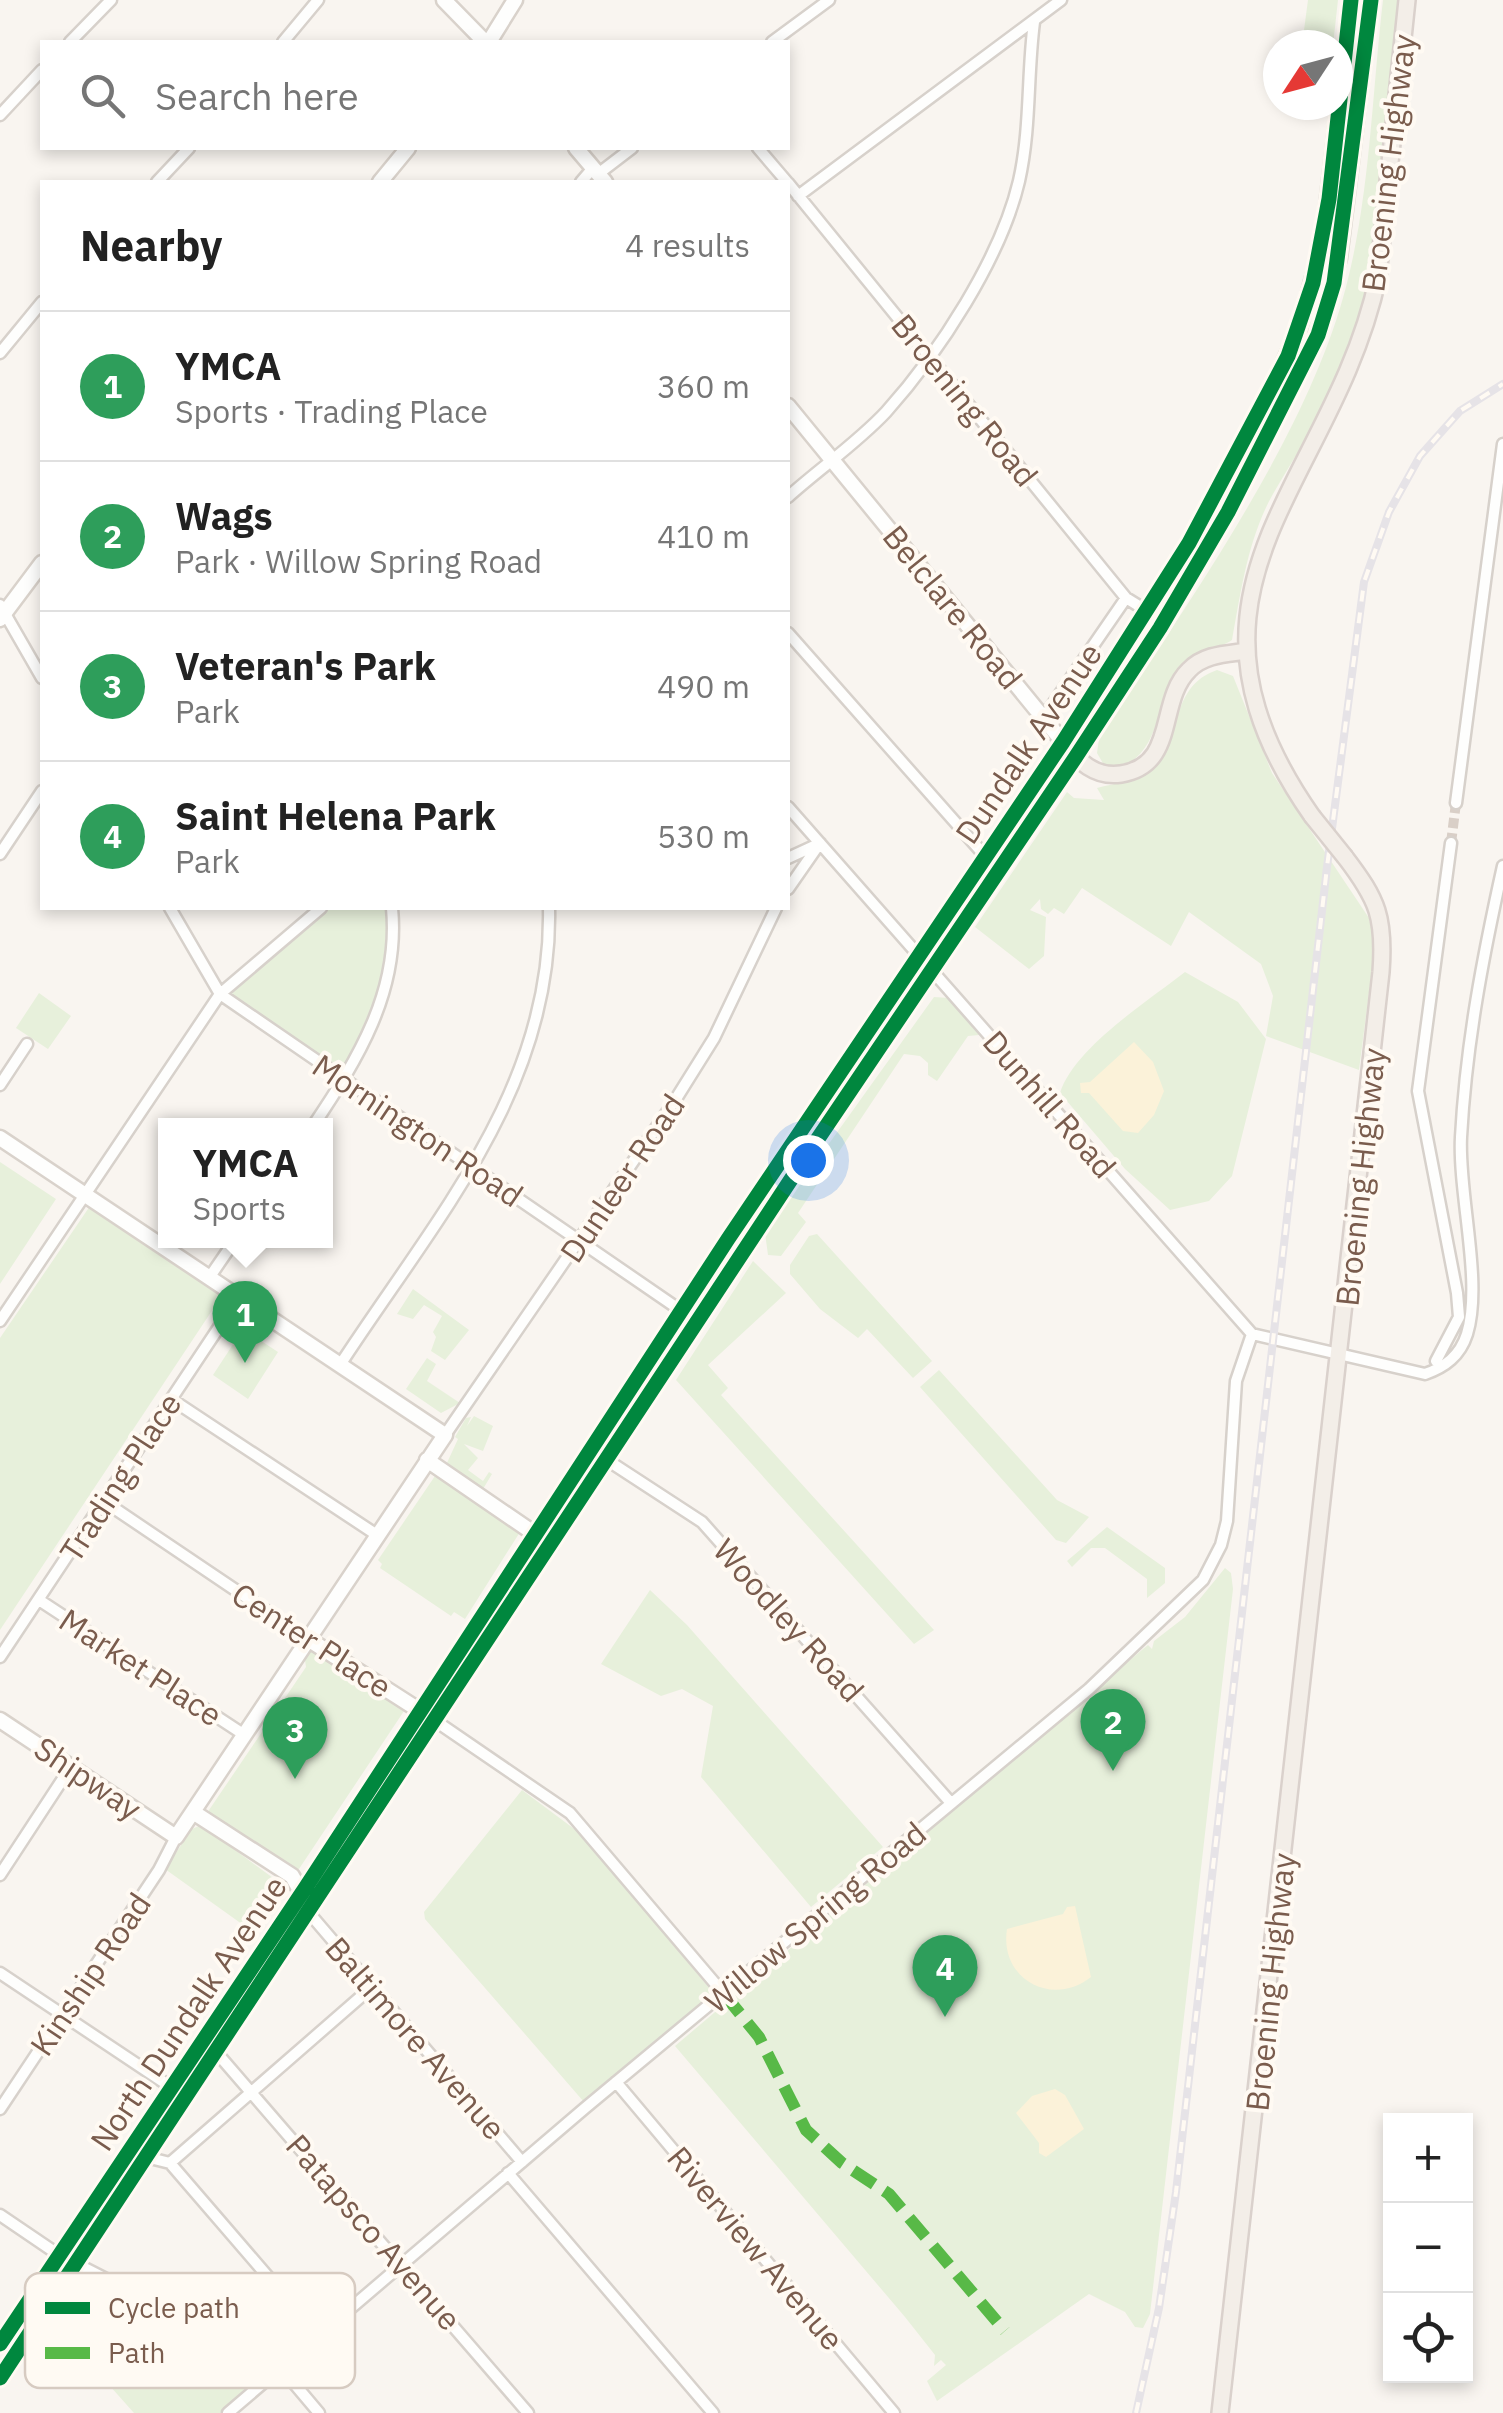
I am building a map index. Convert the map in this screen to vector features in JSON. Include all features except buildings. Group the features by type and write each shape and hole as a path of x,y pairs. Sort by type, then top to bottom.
{"main road":[{"name":"Broening Highway","path":"1220,2413 1341,1355 1384,931 1374,896 1312,816 1270,743 1247,651 1248,614 1258,558 1290,482 1345,380 1369,319 1378,276 1407,0"},
{"path":"1076,758 1108,775 1135,771 1157,753 1186,672 1212,656 1247,651"},
{"name":"Belclare Road","path":"1063,742 1076,758"},
{"name":"Dundalk Avenue","path":"534,1534 1063,742"},
{"name":"Dundalk Avenue","path":"551,1546 1076,758"},
{"name":"North Dundalk Avenue","path":"48,2273 303,1892 534,1534"},
{"name":"North Dundalk Avenue","path":"71,2273 551,1546"},
{"name":"North Dundalk Avenue","path":"0,2344 25,2307"},
{"name":"North Dundalk Avenue","path":"0,2378 25,2341"}],"street":[{"path":"72,40 111,0"},
{"path":"284,40 318,0"},
{"path":"444,0 485,40"},
{"path":"488,40 516,0"},
{"path":"775,40 828,0"},
{"path":"798,196 1061,0"},
{"name":"Dundalk Avenue","path":"1063,742 1148,611 1211,504 1288,356 1314,283 1327,213 1351,0"},
{"name":"Dundalk Avenue","path":"1076,758 1160,628 1228,512 1310,352 1334,283 1371,0"},
{"path":"790,495 885,412 928,356 990,258 1008,219 1027,138 1034,22"},
{"path":"0,114 40,72"},
{"path":"164,180 187,150"},
{"path":"382,180 406,150"},
{"path":"578,150 598,175 629,150"},
{"name":"Broening Road","path":"760,150 785,180"},
{"name":"Broening Road","path":"790,187 1126,598 1148,611"},
{"path":"0,353 40,304"},
{"name":"Belclare Road","path":"790,408 1063,742"},
{"path":"1456,803 1498,535 1503,444"},
{"path":"1211,504 1228,512"},
{"path":"40,564 1,612 40,675"},
{"name":"Dundalk Avenue","path":"1044,717 1126,598"},
{"path":"790,635 986,857"},
{"path":"0,854 40,794"},
{"name":"Dunhill Road","path":"790,809 1252,1334"},
{"path":"1436,1361 1459,1317 1418,1090 1450,842"},
{"path":"790,857 820,843"},
{"path":"790,885 820,843"},
{"path":"1252,1334 1425,1374 1444,1368 1467,1333 1471,1304 1461,1140 1482,946 1503,866"},
{"name":"Mornington Road","path":"171,910 220,994 581,1238 698,1322"},
{"path":"0,1322 220,994 319,910"},
{"path":"318,1118 366,1042 390,974 392,910"},
{"path":"340,1365 474,1166 510,1099 532,1041 544,984 548,910"},
{"name":"Dunleer Road","path":"445,1435 714,1038 775,910"},
{"path":"0,1085 27,1044"},
{"path":"0,1138 158,1244"},
{"path":"164,1248 445,1435 176,1836"},
{"path":"209,1278 230,1248"},
{"name":"Trading Place","path":"0,1657 239,1298"},
{"name":"Willow Spring Road","path":"355,2304 1102,1677 1203,1580 1221,1544 1227,1521 1236,1381 1252,1334"},
{"path":"171,1400 377,1535"},
{"path":"427,1460 551,1546"},
{"name":"Woodley Road","path":"607,1460 702,1522 951,1802"},
{"name":"Center Place","path":"104,1502 570,1813 724,1994"},
{"name":"Market Place","path":"39,1600 243,1734"},
{"name":"Shipway","path":"0,1720 176,1836"},
{"path":"0,1875 70,1768"},
{"path":"192,1812 290,1875 303,1892 310,1914"},
{"name":"Kinship Road","path":"0,2109 166,1859 176,1836"},
{"name":"Baltimore Avenue","path":"310,1914 522,2162"},
{"path":"0,1974 171,2087"},
{"path":"170,2163 372,1987"},
{"name":"Patapsco Avenue","path":"217,2053 528,2413"},
{"name":"Riverview Avenue","path":"616,2082 890,2412"},
{"path":"146,2157 170,2163 264,2273"},
{"name":"Baltimore Avenue","path":"508,2174 713,2413"},
{"path":"0,2215 95,2273"},
{"name":"Willow Spring Road","path":"228,2413 257,2388"},
{"path":"298,2388 319,2413"}],"green space":[{"path":"1308,0 1338,0 1335,30 1304,30"},
{"path":"1383,0 1400,0 1384,180 1371,273 1349,354 1257,528 1232,640 1194,658 1173,678 1152,734 1135,759 1120,769 1104,765 1097,753 1099,739 1240,520 1303,403 1327,345 1346,287 1360,217"},
{"path":"1217,670 1233,676 1272,773 1369,918 1375,946 1359,1070 1266,1036 1273,996 1261,964 1189,912 1171,946 1082,888 1064,914 1054,908 1048,914 1041,909 1040,899 1030,910 1046,917 1044,956 1029,969 975,927 1067,792 1074,798 1104,800 1097,788 1138,777 1157,766 1188,692 1200,679"},
{"path":"326,910 387,910 386,972 343,1074 231,996 235,987"},
{"path":"1185,972 1238,1002 1266,1039 1232,1176 1209,1201 1170,1210 1125,1169 1060,1093 1080,1059 1096,1043"},
{"path":"39,993 71,1016 48,1049 16,1028"},
{"path":"934,997 949,998 979,1035 968,1036 937,1081 928,1075 928,1063 920,1056 904,1054 798,1213 806,1222 781,1256 768,1255 765,1233"},
{"path":"0,1162 56,1199 0,1284"},
{"path":"90,1206 223,1294 0,1630 0,1338"},
{"path":"817,1234 932,1361 913,1378 867,1329 858,1338 820,1309 790,1274 790,1265 809,1236"},
{"path":"753,1261 786,1293 708,1365 728,1388 721,1395 934,1630 914,1644 676,1380"},
{"path":"413,1289 469,1330 445,1360 431,1351 436,1337 433,1332 442,1316 424,1305 413,1319 397,1314"},
{"path":"243,1329 278,1352 248,1399 213,1375"},
{"path":"427,1358 436,1364 427,1381 460,1403 441,1413 406,1389"},
{"path":"939,1370 1057,1500 1089,1517 1066,1543 1056,1540 920,1387"},
{"path":"474,1416 493,1426 483,1451 464,1444 478,1458 468,1470 483,1481 489,1472 492,1474 483,1489 446,1465 458,1439 455,1437 466,1418 471,1417 467,1426"},
{"path":"435,1476 520,1532 465,1619 454,1612 451,1616 380,1568 378,1560"},
{"path":"1107,1527 1165,1568 1165,1583 1147,1598 1147,1579 1105,1548 1091,1548 1072,1567 1067,1561"},
{"path":"1225,1568 1231,1573 1233,1589 1150,2314 1143,2328 1135,2327 1125,2312 1089,2294 937,2401 927,2381 946,2365 941,2360 934,2366 935,2355 905,2317 675,2046 1143,1649 1148,1645 1152,1649 1154,1641 1185,1617"},
{"path":"650,1590 687,1625 883,1847 811,1907 701,1777 713,1706 682,1689 661,1696 601,1664"},
{"path":"315,1650 404,1711 299,1869 294,1869 207,1813 306,1667 304,1653"},
{"path":"522,1790 581,1834 710,1989 711,1997 584,2102 425,1919 424,1912"},
{"path":"201,1825 284,1886 253,1932 165,1869 192,1829"},
{"path":"112,2388 249,2388 220,2413 134,2413"}],"sand":[{"path":"1134,1042 1153,1062 1164,1091 1154,1115 1138,1133 1123,1131 1089,1093 1081,1093 1080,1083 1090,1082"},
{"path":"1075,1906 1091,1977 1060,1990 1031,1983 1011,1962 1007,1929 1063,1914 1067,1907"},
{"path":"1055,2089 1065,2095 1084,2129 1046,2157 1039,2153 1039,2143 1016,2113 1032,2096"}],"tunnel":[{"path":"1451,843 1456,803"}],"railway":[{"path":"1136,2413 1159,2308 1176,2192 1327,867 1364,582 1389,512 1420,456 1460,411 1503,384"}],"marked path":[{"path":"724,1994 759,2037 806,2130 842,2163 889,2194 1005,2331"}],"cycle path":[{"path":"48,2273 306,1887 728,1239 1063,742 1189,543 1288,356 1313,283 1329,199 1351,0"},
{"path":"69,2273 815,1143 1075,758 1160,628 1228,512 1318,335 1334,283 1371,0"},
{"path":"0,2344 25,2307"},
{"path":"0,2378 25,2340"}],"place":[{"name":"YMCA","path":"245,1363"},
{"name":"Wags","path":"1113,1771"},
{"name":"Veteran's Park","path":"295,1779"},
{"name":"Saint Helena Park","path":"945,2017"}]}
